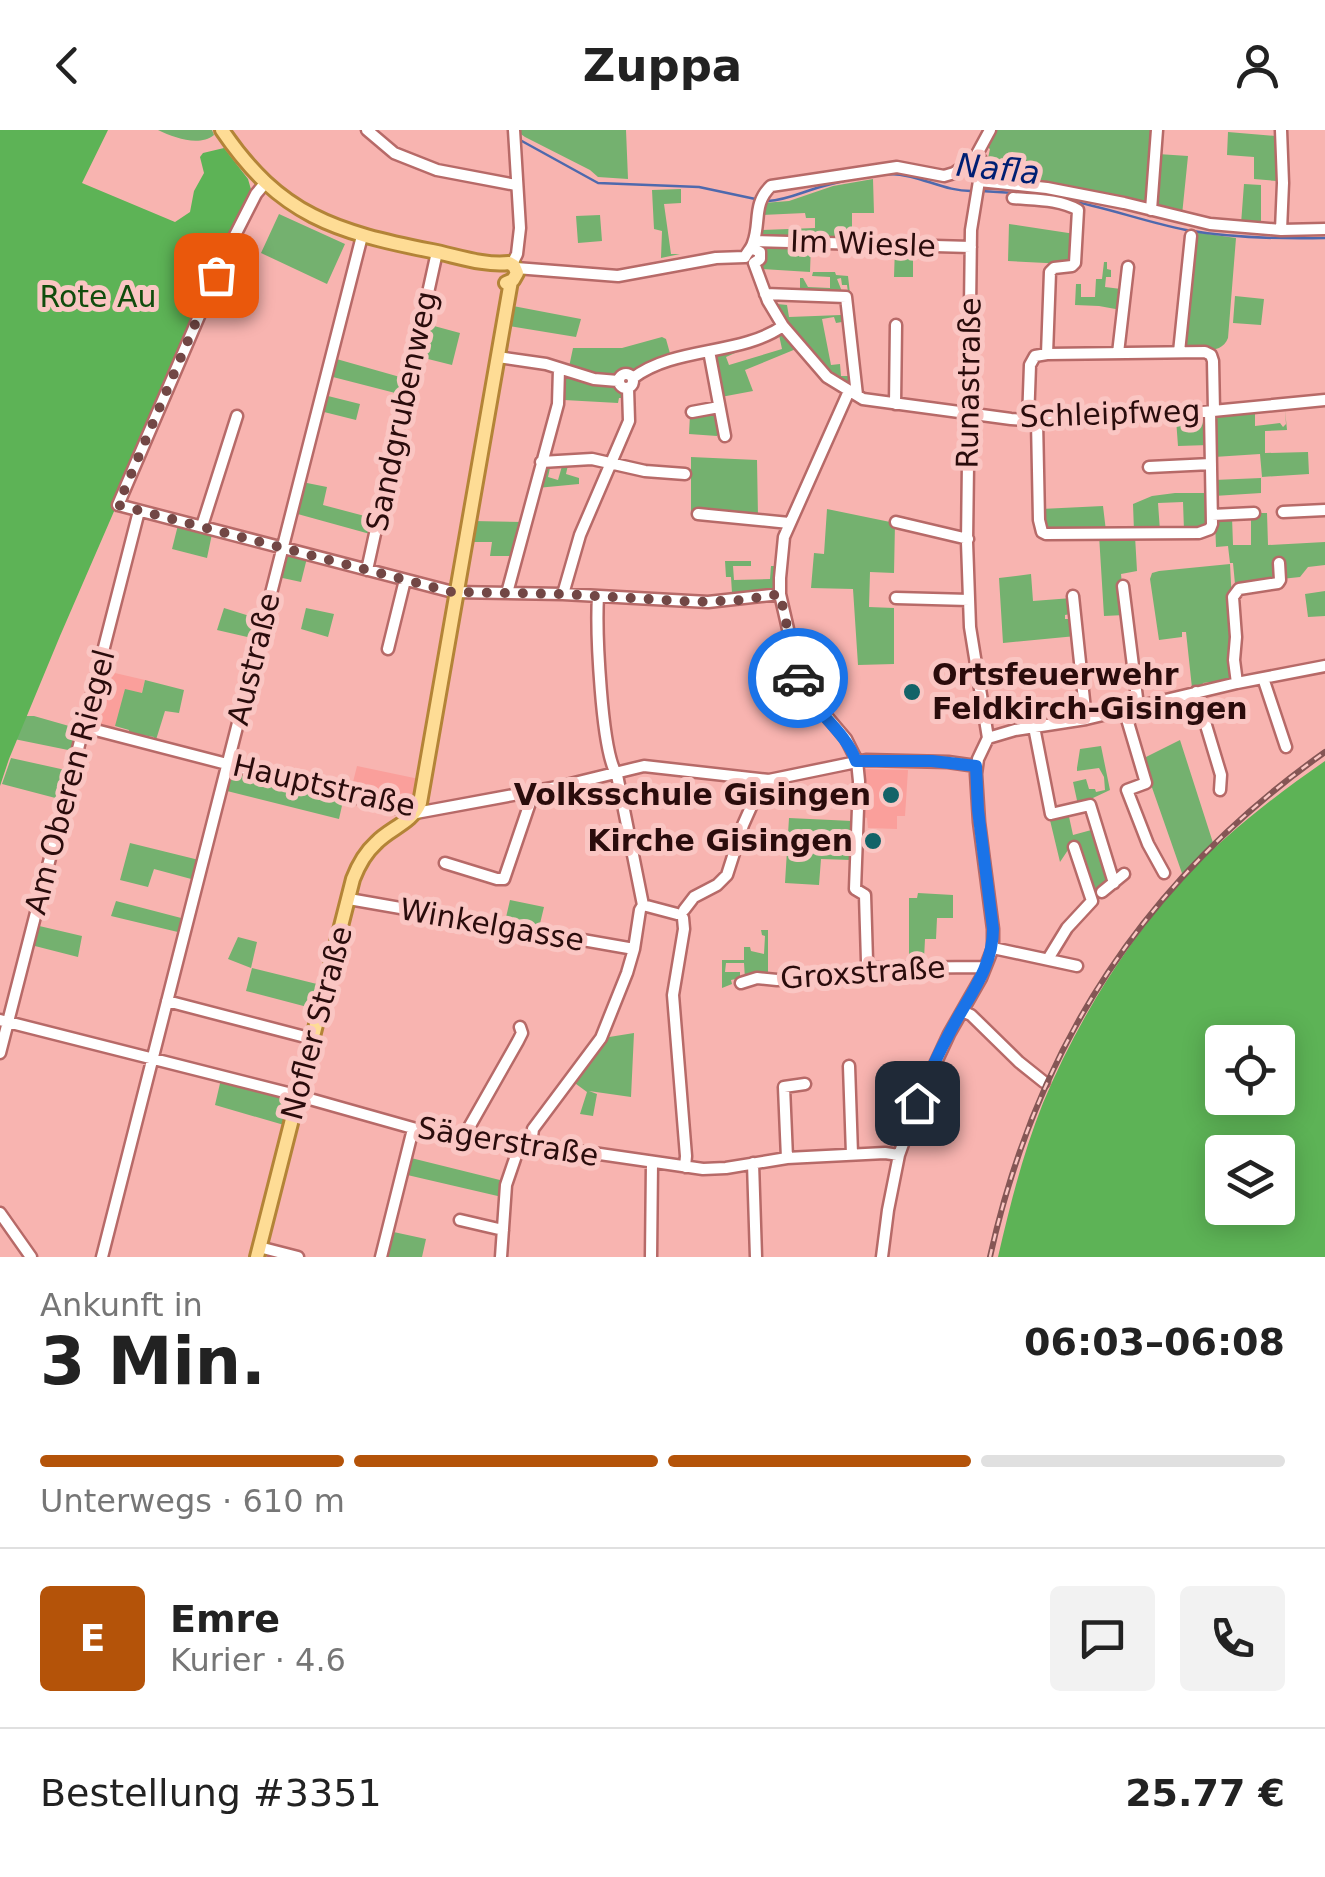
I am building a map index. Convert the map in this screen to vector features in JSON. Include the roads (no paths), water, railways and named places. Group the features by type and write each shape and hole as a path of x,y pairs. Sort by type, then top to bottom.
{"main road":[{"path":"224,131 250,167 310,215 362,236 478,260 508,272 508,298 416,812"},
{"name":"Nofler Straße","path":"258,1252 355,874 372,847 416,812"}],"street":[{"path":"367,130 394,153 437,170 516,185"},
{"path":"857,395 827,376 783,326 765,294 751,252 761,202 768,188 897,166 944,176 954,174 971,166 966,160 968,155 977,154 990,130"},
{"path":"1151,210 1157,130"},
{"path":"1281,130 1281,230"},
{"path":"508,272 518,254 520,228 514,134"},
{"name":"Runastraße","path":"971,166 978,187 971,247 968,412 970,642 988,738"},
{"path":"266,182 227,251 118,505 456,592 708,602 780,594"},
{"path":"978,187 1047,188 1210,224 1325,229"},
{"path":"1014,198 1070,205 1078,210 1076,263 1050,272 1047,354"},
{"name":"Austraße","path":"102,1257 362,236"},
{"path":"1179,352 1191,236"},
{"name":"Im Wiesle","path":"508,272 618,276 751,252 971,247"},
{"name":"Sandgrubenweg","path":"367,570 437,252"},
{"path":"1118,353 1128,267"},
{"path":"765,294 846,297 857,395"},
{"path":"854,308 857,395 789,523 782,545 780,594 801,686 846,739 856,761 859,781 855,889 865,895 867,961 872,968"},
{"path":"895,404 896,324"},
{"path":"498,356 546,364 594,379 627,382 646,367 764,336 783,326"},
{"path":"709,351 725,436"},
{"path":"1118,353 1211,354 1209,530 1042,532 1030,366 1035,356 1047,354 1118,353"},
{"path":"506,593 558,404 559,369"},
{"path":"562,594 580,535 629,422 627,382"},
{"name":"Schleipfweg","path":"857,395 895,404 1032,421 1325,400"},
{"path":"692,412 719,406"},
{"path":"202,526 237,416"},
{"path":"542,462 592,459 645,471 685,474"},
{"path":"1149,467 1211,464"},
{"path":"1283,512 1325,510"},
{"name":"Am Oberen Riegel","path":"0,1052 4,1021 139,511"},
{"path":"1212,520 1254,513"},
{"path":"698,514 789,523"},
{"path":"896,522 968,539"},
{"path":"1237,683 1233,597 1239,589 1278,583 1279,563"},
{"path":"388,649 405,580"},
{"path":"1124,586 1138,706"},
{"path":"501,1257 506,1185 533,1128 601,1038 628,973 643,904 606,735 598,596"},
{"path":"1073,596 1086,719"},
{"path":"896,598 970,600"},
{"path":"882,1257 899,1155 932,1068 993,948 976,766 988,738 1325,666"},
{"path":"1263,678 1286,747"},
{"path":"1196,692 1221,775 1220,790"},
{"path":"1124,710 1146,783 1127,790 1164,873"},
{"name":"Hauptstraße","path":"84,727 416,812 652,766 763,780 783,779 856,761 932,761 976,766"},
{"path":"1034,727 1051,814 1090,805 1114,884"},
{"path":"684,1167 673,995 684,930 681,914 694,896 727,875 763,780"},
{"path":"445,863 504,878 534,791"},
{"path":"1048,959 1067,928 1092,901 1074,847"},
{"path":"1102,892 1124,874"},
{"name":"Winkelgasse","path":"349,900 634,950"},
{"path":"643,904 681,914"},
{"path":"993,948 1076,966"},
{"name":"Groxstraße","path":"741,983 757,978 830,977 872,968 985,967"},
{"path":"167,1001 313,1038"},
{"path":"962,1011 1044,1082"},
{"name":"Sägerstraße","path":"4,1021 412,1129 464,1138 711,1169 787,1158 899,1155"},
{"path":"464,1138 518,1041 520,1028"},
{"path":"849,1066 852,1154"},
{"path":"787,1158 784,1088 805,1084"},
{"path":"381,1257 412,1129"},
{"path":"651,1257 652,1163"},
{"path":"753,1163 756,1257"},
{"path":"0,1213 31,1257"},
{"path":"460,1220 503,1230"},
{"path":"258,1252 298,1257"}],"waterway":[{"name":"Nafla","path":"520,140 598,183 699,187 760,200"},
{"name":"Nafla","path":"768,201 890,174 973,191"},
{"name":"Nafla","path":"981,191 1028,194"},
{"name":"Nafla","path":"1066,200 1203,233 1325,238"}],"railway":[{"path":"990,1257 1011,1179 1037,1106 1070,1037 1108,972 1153,911 1204,854 1261,801 1325,752"}],"place":[{"name":"Ortsfeuerwehr Feldkirch-Gisingen","path":"912,692"},
{"name":"Volksschule Gisingen","path":"891,795"},
{"name":"Kirche Gisingen","path":"873,841"}],"park label":[{"name":"Rote Au","path":"98,297"}]}
